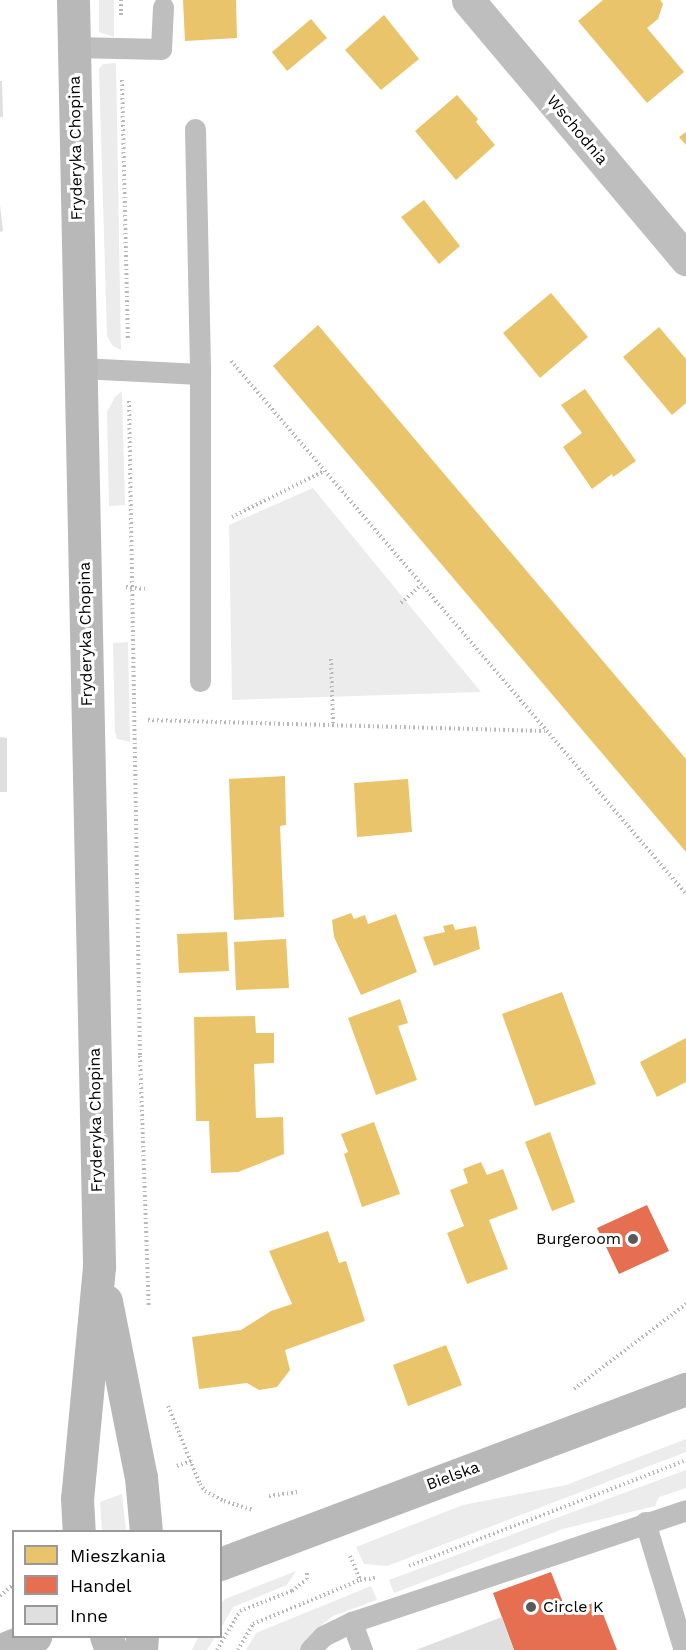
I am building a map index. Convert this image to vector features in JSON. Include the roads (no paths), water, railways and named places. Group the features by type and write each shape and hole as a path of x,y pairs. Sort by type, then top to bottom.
{"street":[{"name":"Fryderyka Chopina","path":"73,0 99,1267 77,1498 79,1530"},
{"name":"Wschodnia","path":"468,0 686,259"},
{"name":"Fryderyka Chopina","path":"99,1267 141,1478 146,1530"},
{"name":"Bielska","path":"222,1563 685,1388"},
{"path":"1,1650 30,1638"}],"lane":[{"path":"74,47 161,49 163,7"},
{"path":"195,129 200,344 200,681"},
{"path":"80,368 200,374"},
{"path":"310,1650 323,1636 352,1622 686,1510"},
{"path":"645,1522 684,1650"},
{"path":"352,1622 362,1650"}],"place":[{"name":"Burgeroom","path":"633,1239"},
{"name":"Circle K","path":"531,1607"}]}
